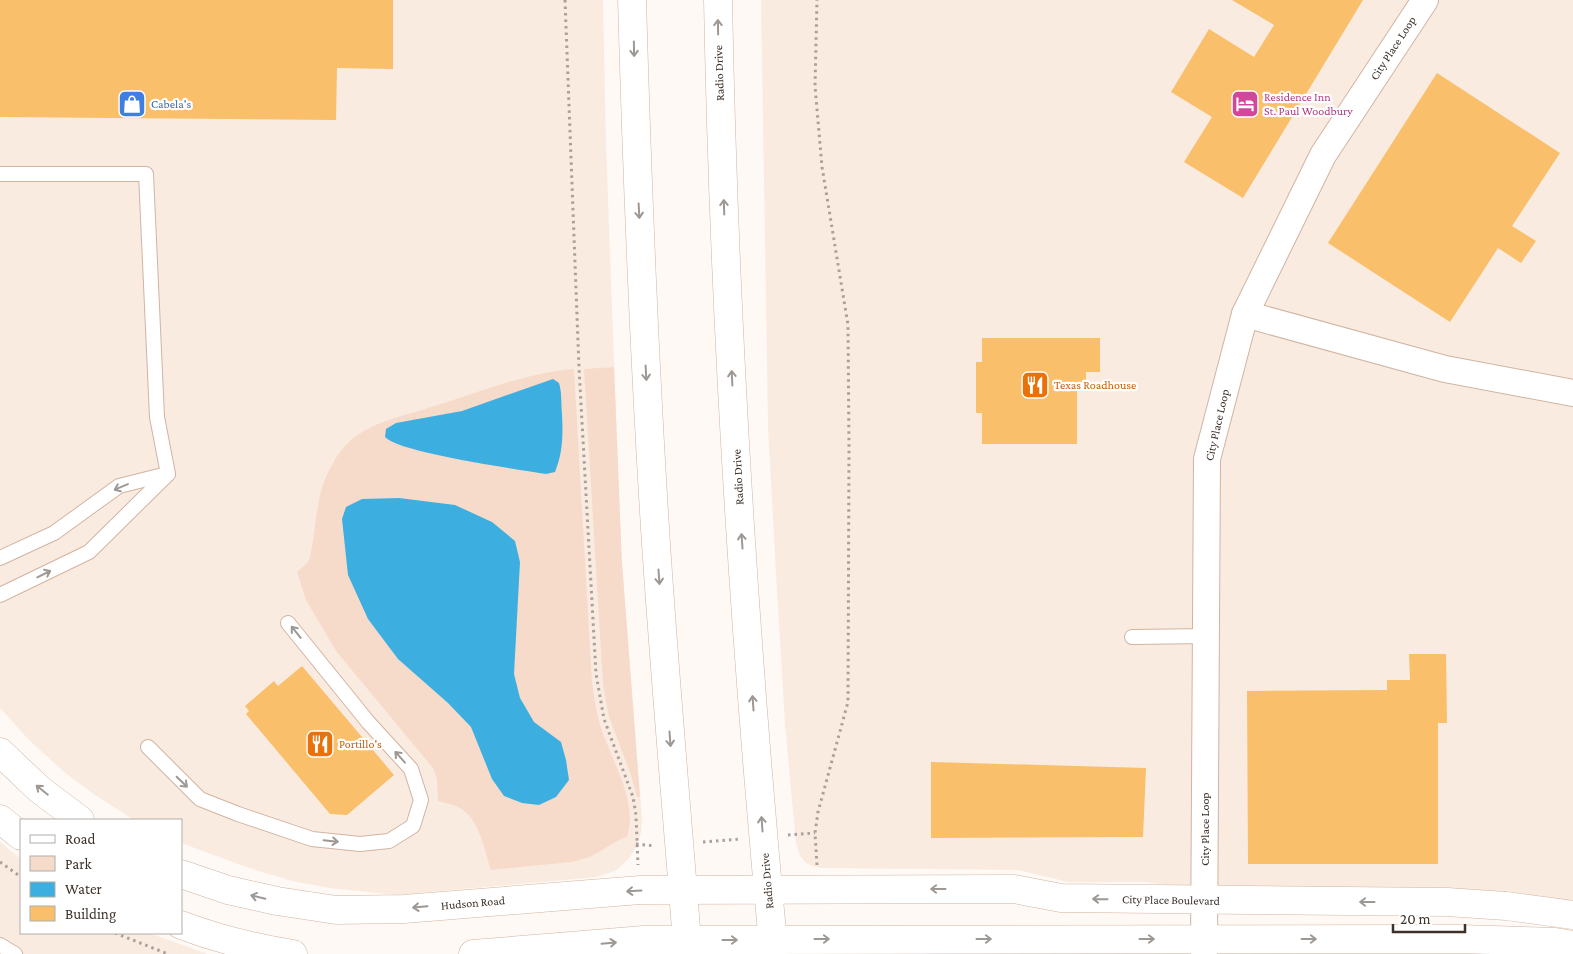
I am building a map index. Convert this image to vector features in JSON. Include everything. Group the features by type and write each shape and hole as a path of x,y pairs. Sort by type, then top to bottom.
{"street":[{"path":"632,0 637,163 650,449 665,672 688,947"},
{"name":"Radio Drive","path":"718,0 722,167 733,401 763,837 774,947"},
{"name":"City Place Loop","path":"1204,946 1207,459 1245,314 1323,155 1425,0"},
{"path":"1245,314 1445,369 1573,393"},
{"path":"0,752 39,789 79,819"},
{"path":"0,819 20,835"},
{"name":"Hudson Road","path":"182,874 228,890 277,902 336,910 404,909 630,891 768,890"},
{"name":"City Place Boulevard","path":"768,890 1014,889 1061,898 1204,901 1447,902 1506,906 1566,914"},
{"path":"473,954 644,940 688,947 774,947 1204,946 1459,939 1561,947 1566,914"},
{"path":"182,925 212,937 264,950 293,954"}],"lane":[{"path":"0,174 146,174 157,417 168,474"},
{"path":"0,558 54,533 120,486 168,474"},
{"path":"0,595 89,552 168,474"},
{"path":"148,747 200,799 312,839 360,844 389,840 413,826 421,800 411,770 368,722 288,622"},
{"path":"1132,637 1206,636"},
{"path":"0,946 15,954"}],"path":[{"path":"565,0 578,350 598,685 600,704 606,728 633,797 636,816 636,844 651,847 815,833 818,812 848,702 848,325 822,167 815,86 817,0"},
{"path":"0,862 20,876"},
{"path":"117,934 168,954"}],"shaded area":[{"path":"0,0 603,0 606,145 621,548 642,819 637,846 630,857 615,871 596,877 397,895 329,888 292,881 246,867 182,843 182,819 132,819 64,772 29,740 0,708"},
{"path":"761,0 1573,0 1573,905 1227,893 1145,882 1068,882 1018,870 821,868 805,862 800,856 796,843 785,725 768,428"},
{"path":"0,842 20,858 20,934 152,934 208,954 0,954"},
{"path":"1160,953 1455,954 861,954"}],"green space":[{"path":"614,367 622,564 640,797 637,797 631,775 609,717 603,685 584,369"},
{"path":"574,369 592,682 600,725 626,794 630,823 627,837 590,857 572,862 491,870 480,834 471,818 458,807 438,801 437,779 433,768 336,651 306,600 297,572 307,563 310,557 319,498 326,476 340,452 355,437 385,421 501,384 556,371"}],"water":[{"path":"553,379 559,383 560,387 562,422 561,450 555,472 546,474 435,454 412,449 385,437 386,429 396,423 462,411"},
{"path":"399,498 455,505 492,522 515,541 520,562 514,674 520,698 534,722 561,742 569,780 556,797 539,805 522,803 504,796 492,779 471,727 448,703 398,659 368,619 348,575 342,519 346,507 362,499"}],"building":[{"path":"0,0 393,0 393,69 337,68 336,120 0,117"},
{"name":"Residence Inn St. Paul Woodbury","path":"1232,0 1363,0 1243,198 1184,162 1212,117 1171,92 1209,29 1254,57 1274,25"},
{"path":"1437,73 1560,153 1512,226 1536,241 1521,263 1498,248 1450,322 1328,243"},
{"path":"982,338 1100,338 1100,372 1086,372 1086,384 1077,384 1077,444 982,444 982,413 976,413 976,362 982,362"},
{"path":"1409,654 1446,654 1447,723 1438,723 1438,864 1248,864 1247,691 1387,690 1387,680 1410,680"},
{"name":"Portillo's","path":"302,666 394,775 347,815 330,814 246,714 249,711 245,706 274,681 278,686"},
{"path":"931,762 1146,768 1143,837 931,838"}],"place":[{"name":"Cabela's","path":"132,104"},
{"name":"Residence Inn St. Paul Woodbury","path":"1245,104"},
{"name":"Texas Roadhouse","path":"1035,385"},
{"name":"Portillo's","path":"320,744"}]}
